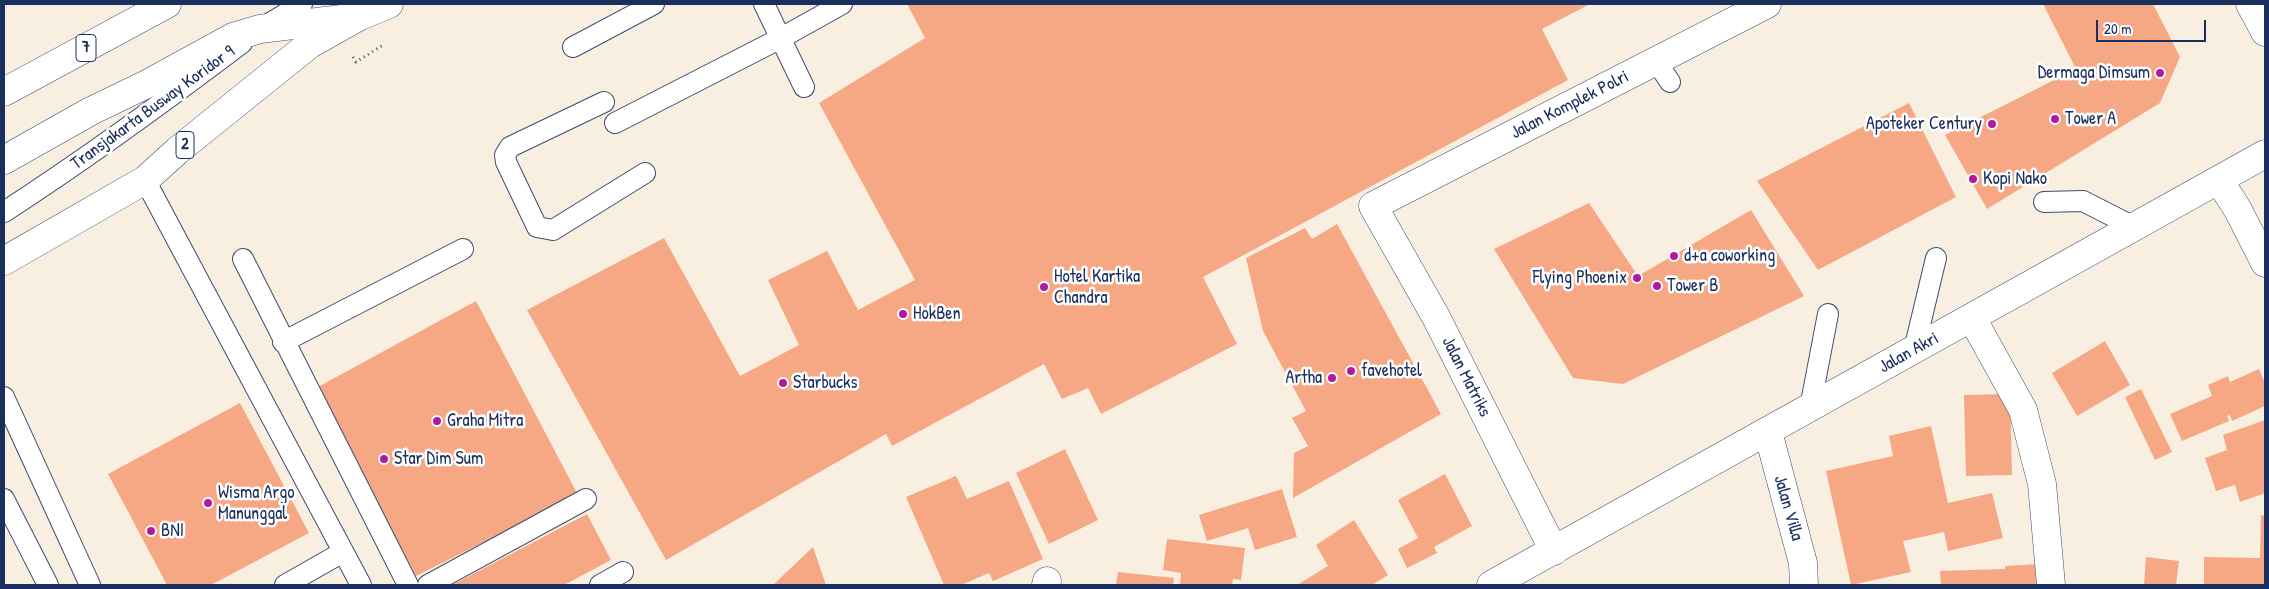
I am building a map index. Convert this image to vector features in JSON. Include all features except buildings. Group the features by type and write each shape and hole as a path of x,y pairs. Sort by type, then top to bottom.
{"main road":[{"name":"7","path":"4,92 167,4"},
{"name":"2","path":"4,261 145,180 177,151 310,44 358,17 389,4"},
{"name":"Jalan Komplek Polri","path":"1373,206 1663,71 1766,4"},
{"path":"2250,4 2265,32"},
{"path":"4,160 91,111 148,84 233,37 260,29 358,17"},
{"name":"Jalan Akri","path":"1491,585 2265,154"},
{"path":"2219,180 2238,210 2265,263"},
{"name":"Jalan Matriks","path":"1373,206 1436,317 1554,551"},
{"path":"1972,318 2022,410 2042,484 2052,585"},
{"name":"Jalan Villa","path":"1768,432 1803,563 1804,585"}],"lane":[{"name":"Transjakarta Busway Koridor 9","path":"4,212 61,176 152,111 260,29 302,4"},
{"path":"573,47 654,4"},
{"path":"764,4 804,87"},
{"path":"615,124 781,38 842,4"},
{"path":"604,102 510,147 505,155 506,162 537,227 553,230 645,173"},
{"path":"145,180 361,585"},
{"path":"2044,202 2083,201 2134,227"},
{"path":"283,342 463,249"},
{"path":"1914,350 1936,258"},
{"path":"243,259 283,342 408,585"},
{"path":"1810,408 1828,314"},
{"path":"4,398 90,585"},
{"path":"4,499 48,585"},
{"path":"428,585 586,499"},
{"path":"285,585 343,552"},
{"path":"600,585 623,572"}],"place":[{"name":"Dermaga Dimsum","path":"2160,73"},
{"name":"Tower A","path":"2055,119"},
{"name":"Apoteker Century","path":"1992,124"},
{"name":"Kopi Nako","path":"1973,179"},
{"name":"d+a coworking","path":"1674,256"},
{"name":"Flying Phoenix","path":"1637,278"},
{"name":"Tower B","path":"1657,286"},
{"name":"Hotel Kartika Chandra","path":"1044,287"},
{"name":"HokBen","path":"903,314"},
{"name":"favehotel","path":"1351,371"},
{"name":"Artha","path":"1332,378"},
{"name":"Starbucks","path":"783,383"},
{"name":"Graha Mitra","path":"437,421"},
{"name":"Star Dim Sum","path":"384,459"},
{"name":"Wisma Argo Manunggal","path":"208,503"},
{"name":"BNI","path":"151,531"}]}
